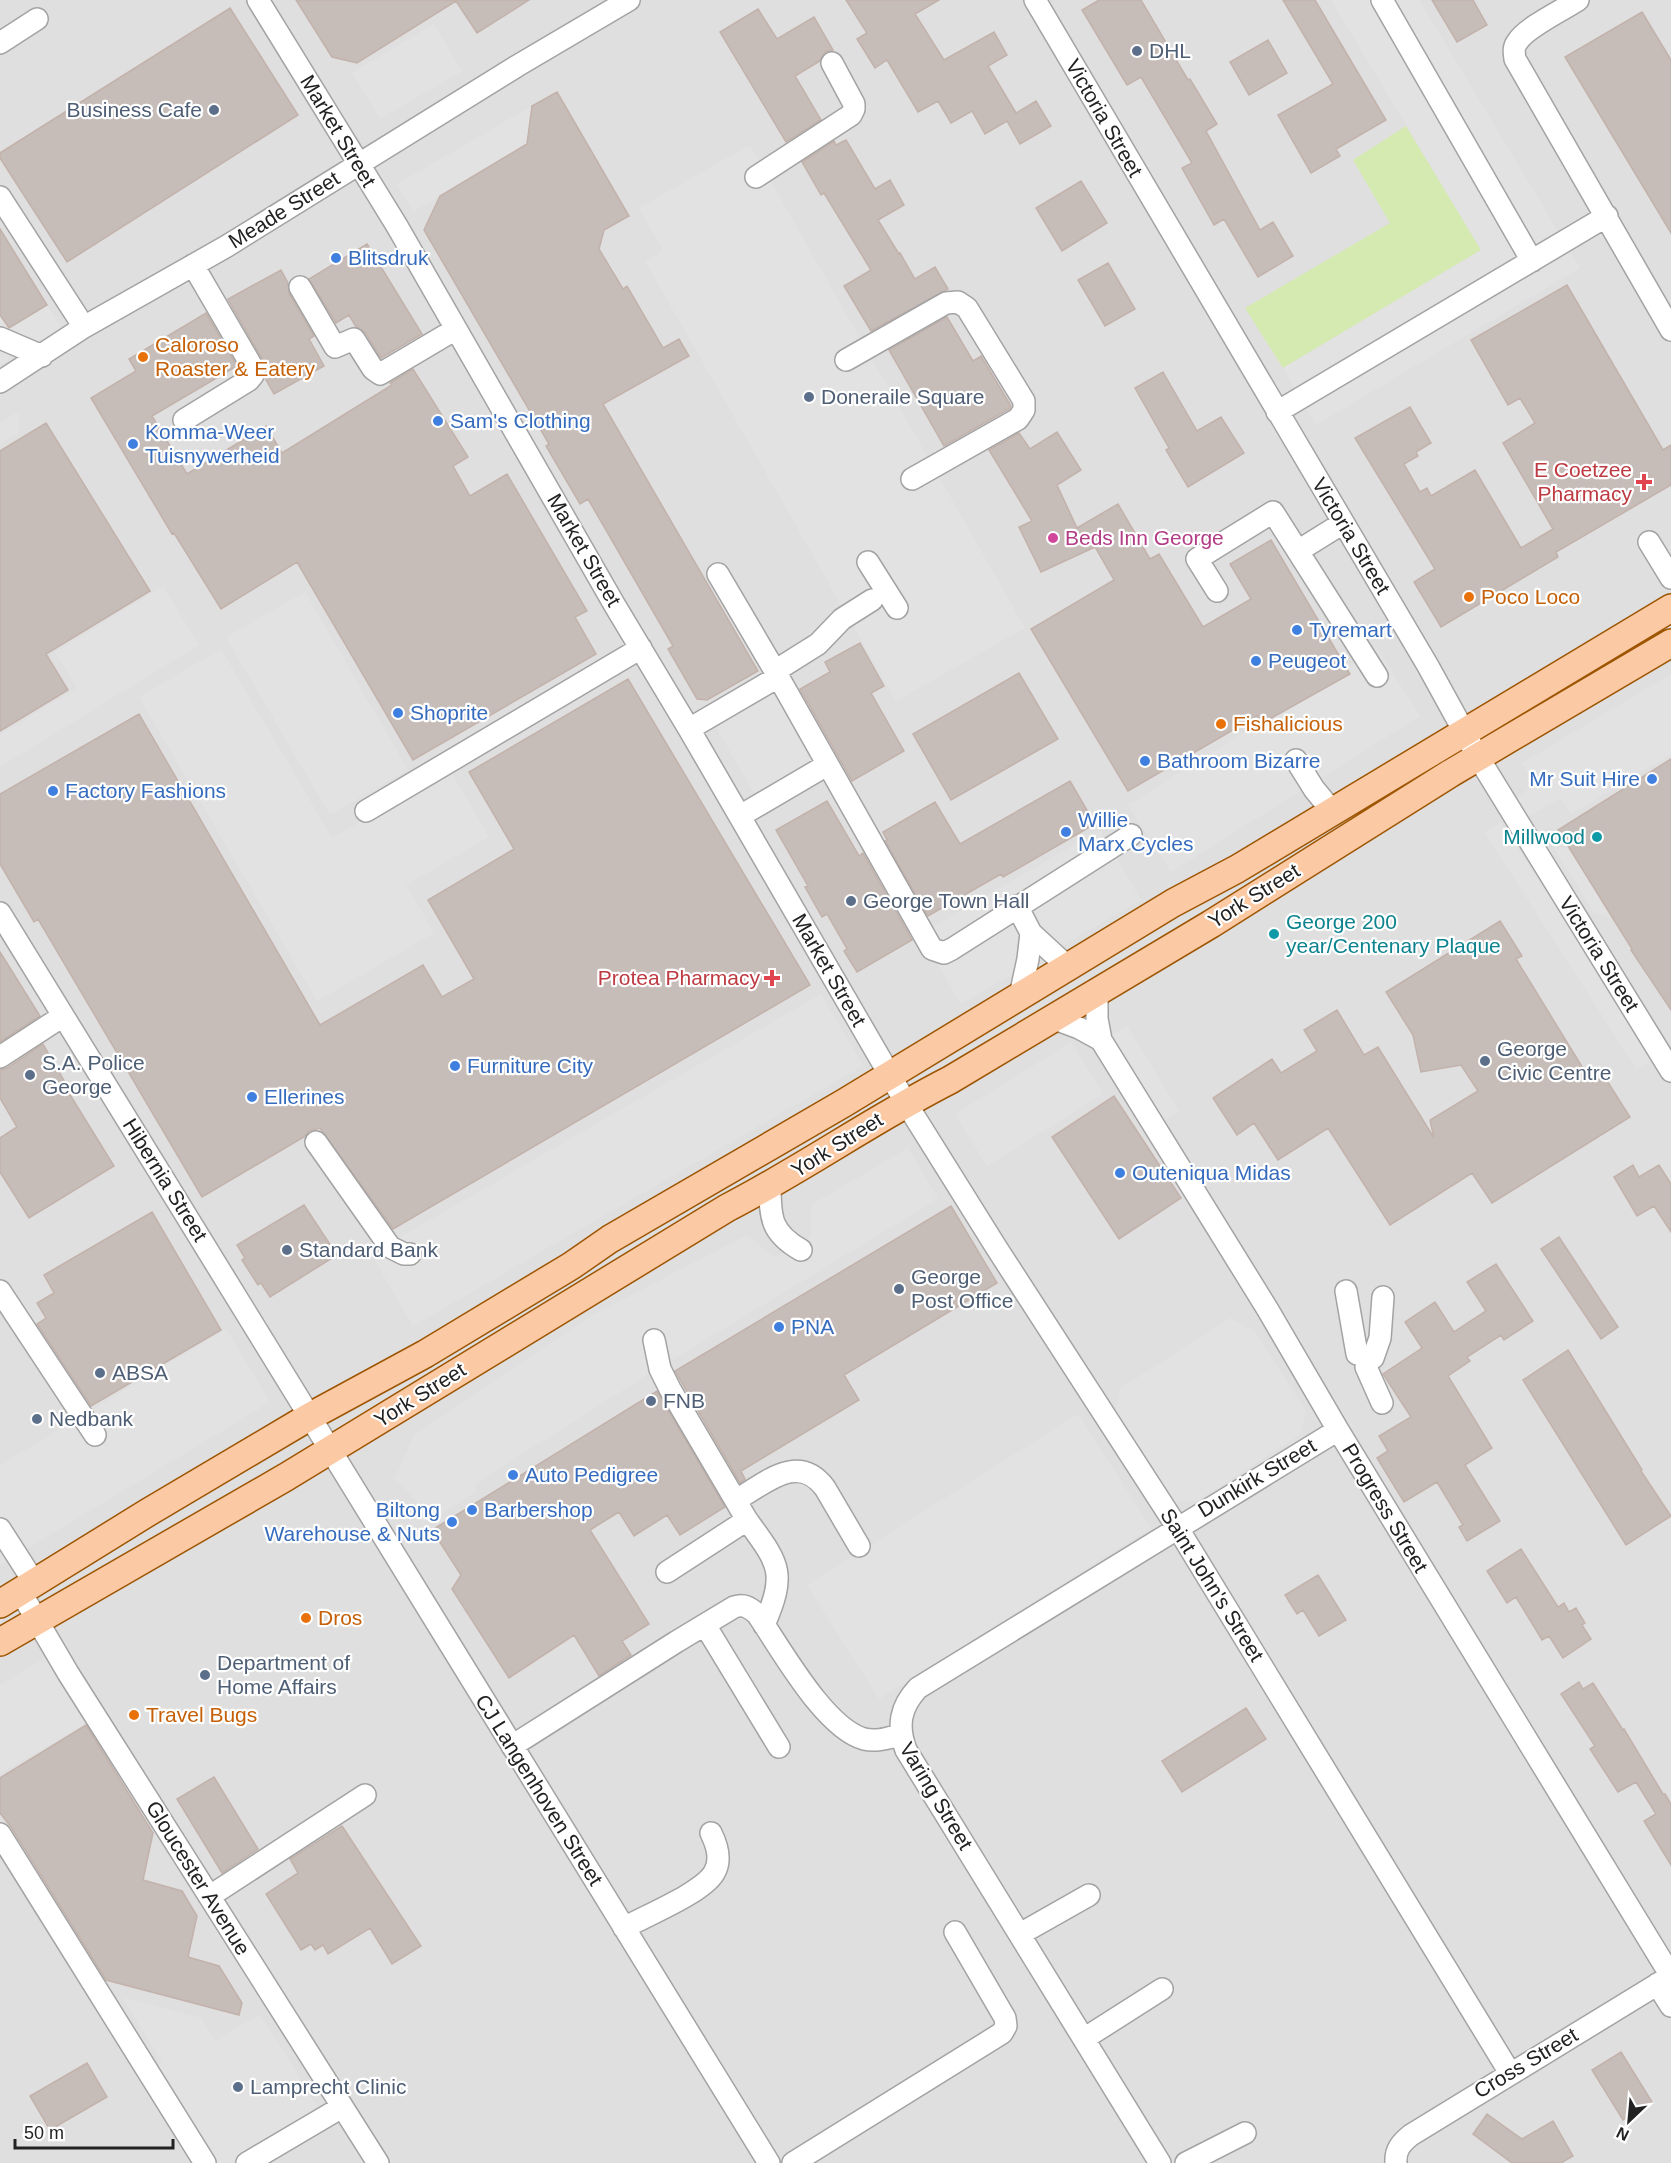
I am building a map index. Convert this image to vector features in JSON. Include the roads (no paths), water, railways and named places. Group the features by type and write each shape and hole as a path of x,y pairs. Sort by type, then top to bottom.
{"main road":[{"name":"York Street","path":"18,1592 309,1417 425,1354 571,1266 610,1239 890,1075 1173,903 1237,869 1333,812 1671,608"},
{"name":"York Street","path":"0,1642 330,1451 727,1208 770,1185 906,1102 950,1080 1211,924 1478,757 1671,643"}],"street":[{"name":"Market Street","path":"258,0 397,226 906,1102"},
{"name":"Meade Street","path":"0,382 84,327 193,265 629,0"},
{"name":"Victoria Street","path":"1035,0 1478,757 1671,1071"},
{"path":"1382,0 1532,261"},
{"path":"1578,0 1524,34 1516,42 1515,59 1671,330"},
{"path":"0,43 37,20"},
{"path":"756,177 851,115 854,104 832,63"},
{"path":"0,198 84,327"},
{"path":"1277,412 1607,216"},
{"path":"184,420 249,380 254,370 193,265"},
{"path":"300,287 335,347 354,339 373,369 380,375 456,329"},
{"path":"846,360 946,303 957,302 967,308 1024,401 1024,410 1018,419 912,479"},
{"path":"0,338 42,356"},
{"path":"1217,591 1197,559 1273,512 1377,676"},
{"path":"1298,551 1343,523"},
{"path":"1649,542 1671,578"},
{"path":"868,562 897,608"},
{"path":"718,574 932,949 944,953 1131,835"},
{"path":"689,729 777,674 818,644 842,619 872,600"},
{"path":"366,811 641,648"},
{"path":"1296,760 1314,789 1333,812"},
{"path":"740,816 828,765"},
{"path":"1017,906 1031,933 1069,968"},
{"name":"Hibernia Street","path":"0,914 309,1417"},
{"path":"1020,996 1031,933"},
{"name":"Progress Street","path":"1096,991 1097,1019 1101,1040 1268,1310 1664,1980 1671,2006"},
{"path":"0,1057 63,1016"},
{"path":"1052,1018 1079,1028 1101,1040"},
{"name":"Saint John's Street","path":"906,1102 996,1247 1177,1527 1510,2073"},
{"path":"316,1142 390,1247 404,1254 410,1254"},
{"path":"770,1185 770,1206 774,1224 785,1240 801,1250"},
{"path":"0,1291 95,1435"},
{"path":"1346,1291 1365,1360 1382,1403"},
{"path":"1365,1360 1380,1338 1383,1297"},
{"path":"654,1340 660,1369 670,1389 747,1520 775,1562 779,1576 773,1604 764,1625"},
{"name":"CJ Langenhoven Street","path":"309,1417 766,2162"},
{"name":"Dunkirk Street","path":"1177,1527 1338,1430"},
{"path":"736,1500 781,1475 800,1470 806,1471 819,1479 859,1546"},
{"path":"667,1572 747,1520"},
{"name":"Varing Street","path":"1160,2163 906,1750 900,1735 900,1720 910,1696 918,1688 1177,1527"},
{"name":"Gloucester Avenue","path":"0,1529 18,1592 378,2163"},
{"path":"512,1746 734,1607 741,1605 749,1607 810,1692 828,1714 845,1729 867,1739 880,1740 900,1735"},
{"path":"705,1625 779,1747"},
{"path":"210,1896 365,1795"},
{"path":"624,1928 703,1886 716,1871 718,1860 717,1846 711,1833"},
{"path":"0,1834 205,2163"},
{"path":"1020,1934 1089,1895"},
{"path":"793,2163 1002,2033 1006,2026 1005,2018 955,1932"},
{"name":"Cross Street","path":"1396,2163 1400,2145 1411,2135 1664,1980"},
{"path":"1085,2038 1162,1989"},
{"path":"247,2163 342,2107"},
{"path":"1186,2163 1245,2133"}],"place":[{"name":"DHL","path":"1137,51"},
{"name":"Business Cafe","path":"214,110"},
{"name":"Blitsdruk","path":"336,258"},
{"name":"Caloroso Roaster & Eatery","path":"143,357"},
{"name":"Doneraile Square","path":"809,397"},
{"name":"Sam's Clothing","path":"438,421"},
{"name":"Komma-Weer Tuisnywerheid","path":"133,444"},
{"name":"E Coetzee Pharmacy","path":"1644,482"},
{"name":"Beds Inn George","path":"1053,538"},
{"name":"Poco Loco","path":"1469,597"},
{"name":"Tyremart","path":"1297,630"},
{"name":"Peugeot","path":"1256,661"},
{"name":"Shoprite","path":"398,713"},
{"name":"Fishalicious","path":"1221,724"},
{"name":"Bathroom Bizarre","path":"1145,761"},
{"name":"Mr Suit Hire","path":"1652,779"},
{"name":"Factory Fashions","path":"53,791"},
{"name":"Willie Marx Cycles","path":"1066,832"},
{"name":"Millwood","path":"1597,837"},
{"name":"George Town Hall","path":"851,901"},
{"name":"George 200 year/Centenary Plaque","path":"1274,934"},
{"name":"Protea Pharmacy","path":"772,978"},
{"name":"George Civic Centre","path":"1485,1061"},
{"name":"Furniture City","path":"455,1066"},
{"name":"S.A. Police George","path":"30,1075"},
{"name":"Ellerines","path":"252,1097"},
{"name":"Outeniqua Midas","path":"1120,1173"},
{"name":"Standard Bank","path":"287,1250"},
{"name":"George Post Office","path":"899,1289"},
{"name":"PNA","path":"779,1327"},
{"name":"ABSA","path":"100,1373"},
{"name":"FNB","path":"651,1401"},
{"name":"Nedbank","path":"37,1419"},
{"name":"Auto Pedigree","path":"513,1475"},
{"name":"Barbershop","path":"472,1510"},
{"name":"Biltong Warehouse & Nuts","path":"452,1522"},
{"name":"Dros","path":"306,1618"},
{"name":"Department of Home Affairs","path":"205,1675"},
{"name":"Travel Bugs","path":"134,1715"},
{"name":"Lamprecht Clinic","path":"238,2087"}]}
